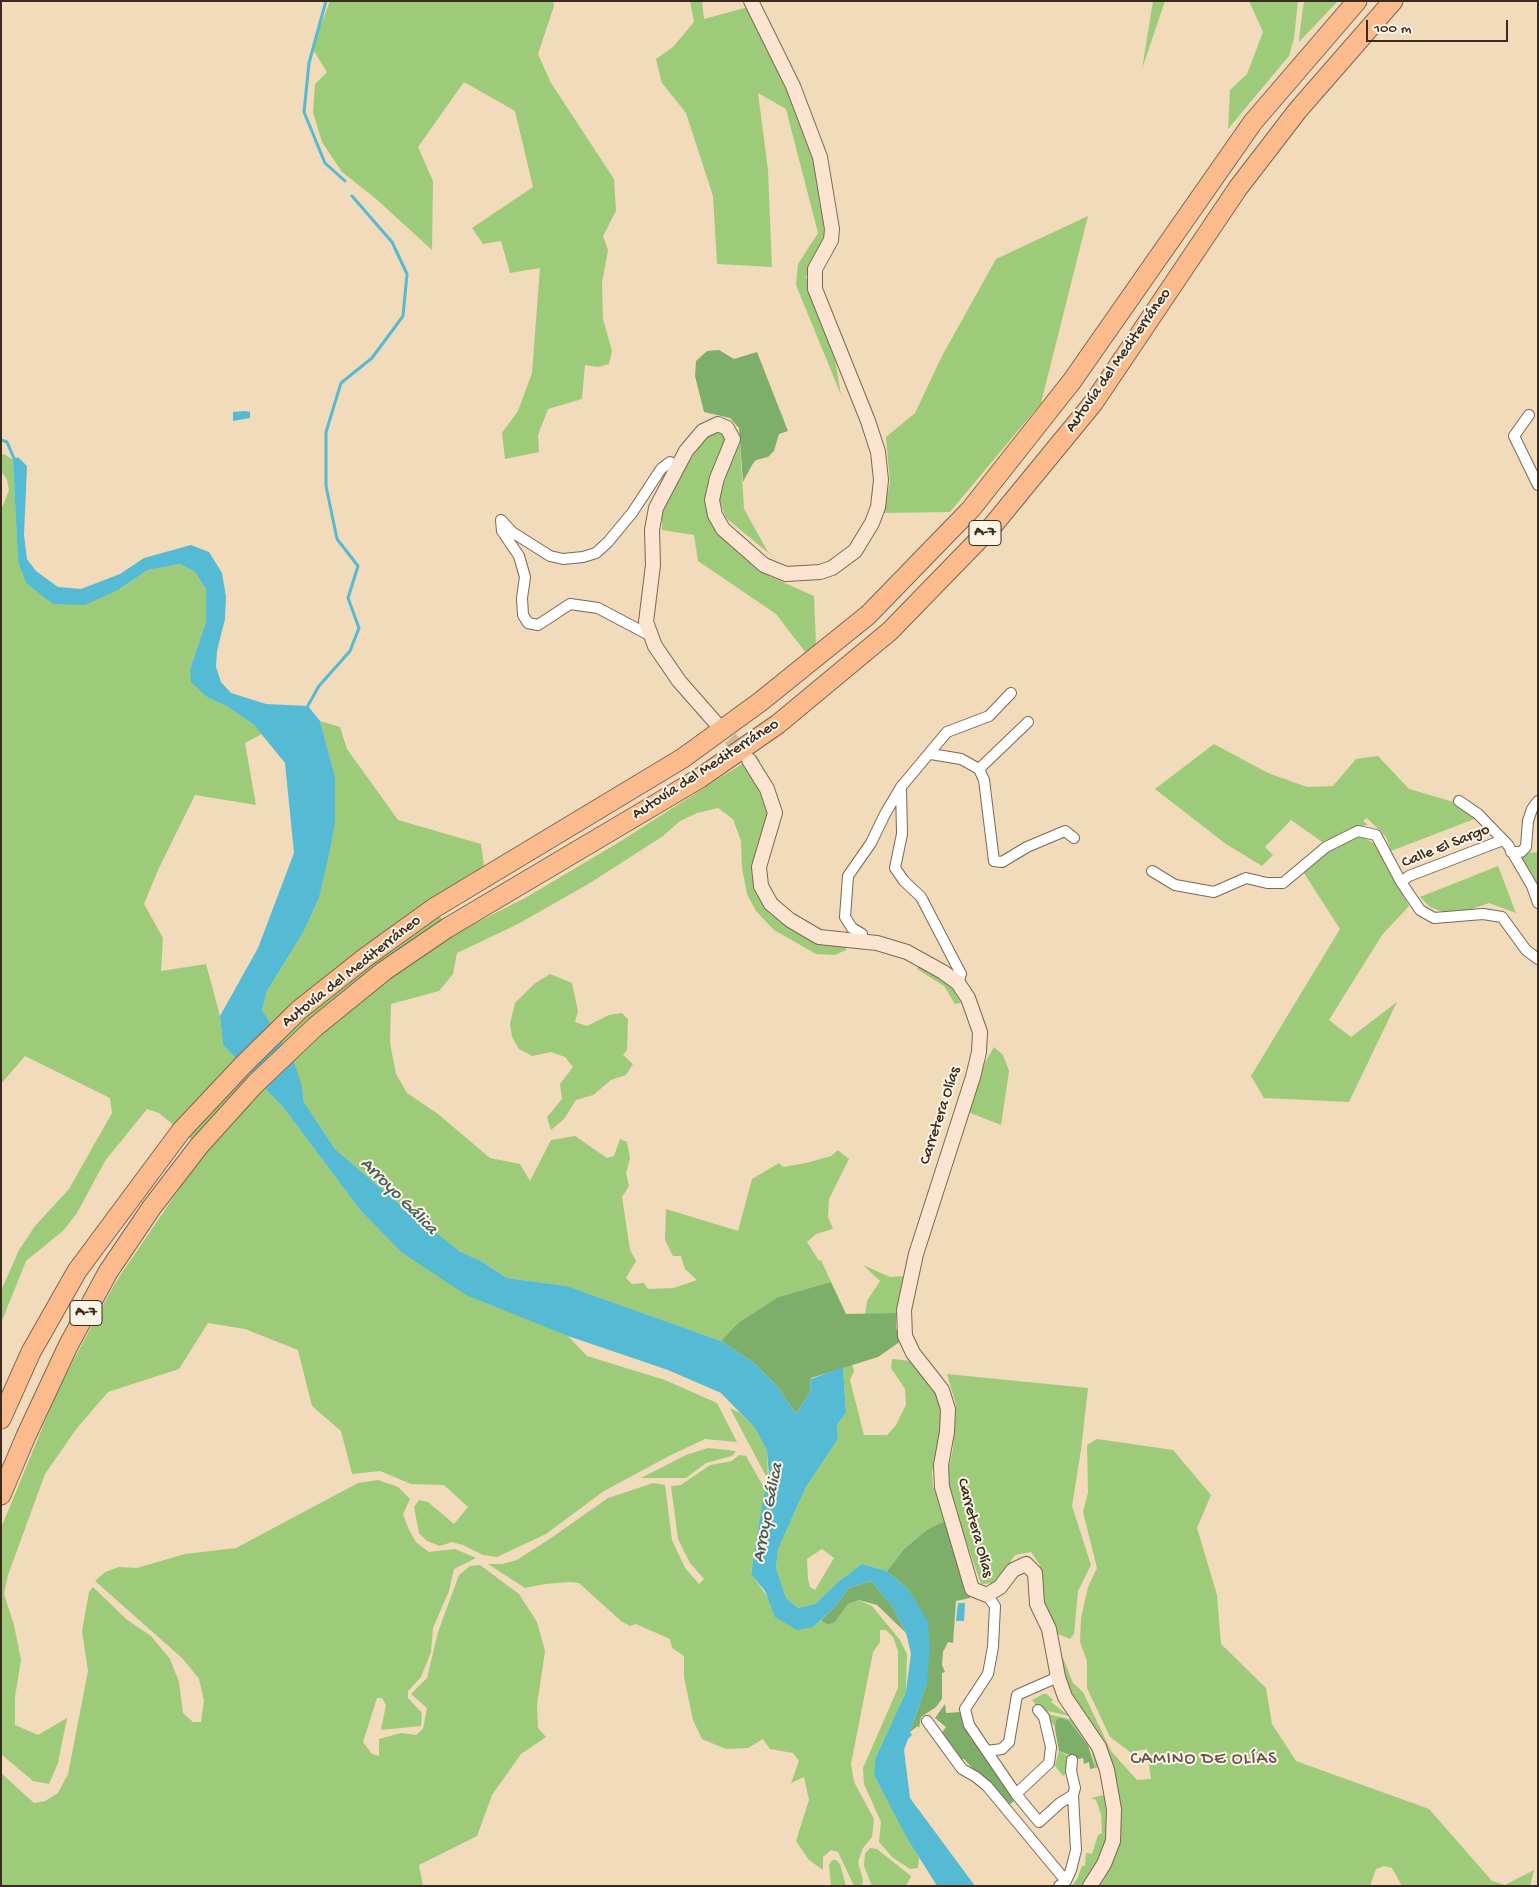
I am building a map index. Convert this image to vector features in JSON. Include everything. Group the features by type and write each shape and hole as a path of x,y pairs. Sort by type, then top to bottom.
{"highway":[{"name":"Autovía del Mediterráneo","path":"1,1419 31,1352 77,1271 181,1131 243,1064 299,1010 366,957 434,908 683,758 760,702 868,615 983,494 1072,381 1253,122 1357,1"},
{"name":"Autovía del Mediterráneo","path":"1,1495 68,1346 108,1272 152,1207 199,1146 256,1084 315,1027 384,971 447,928 700,778 778,724 890,631 994,524 1094,402 1238,188 1298,110 1393,1"}],"main road":[{"path":"715,722 680,681 655,646 646,622 653,565 652,530 656,508 686,451 703,431 718,424 727,428 733,439 716,478 712,500 715,515 723,529 764,565 786,574 820,572 845,560 864,538 878,507 881,480 878,452 868,421 815,289 815,268 831,240 832,229 820,156 793,86 751,1"},
{"path":"749,760 767,789 775,814 759,867 761,886 772,904 790,920 819,937 862,941 907,952 958,983"},
{"name":"Carretera Olías","path":"958,983 968,998 980,1032 979,1052 973,1077 916,1254 904,1310 908,1344 942,1390 948,1409 947,1432 941,1465 942,1487 972,1589 987,1595 1000,1587 1013,1570 1026,1564 1035,1573 1037,1604 1049,1629 1058,1678 1065,1697 1099,1747 1107,1770 1114,1809 1113,1841 1104,1864 1090,1886"}],"street":[{"path":"1529,415 1514,436 1538,485"},
{"path":"651,636 598,608 570,604 538,625 528,623 523,614 522,598 525,577 519,556 502,531 501,520 512,532 550,556 563,559 583,557 596,553 608,542 632,513 662,469 670,462 677,466"},
{"path":"862,941 862,934 852,928 845,917 848,876 871,844 885,814 902,787 931,754 947,732 989,716 1011,693"},
{"path":"979,769 1028,722"},
{"path":"931,754 961,759 979,769 984,780 994,860 1002,862 1027,847 1065,831 1074,838"},
{"path":"902,787 902,834 895,868 904,881 921,897 961,974 958,983"},
{"path":"1459,800 1478,814 1503,840 1529,881 1538,903"},
{"path":"1511,852 1521,852 1526,847 1528,821 1532,809 1538,801"},
{"path":"1152,871 1175,885 1214,892 1246,878 1267,883 1283,883 1326,847 1358,831 1376,835 1413,903 1420,910 1434,918 1482,914 1502,917 1526,950 1538,959"},
{"name":"Calle El Sargo","path":"1401,882 1410,876 1503,840"},
{"path":"987,1595 995,1606 996,1618 993,1647 988,1674 965,1709 969,1725 1016,1794 1039,1822 1060,1803 1073,1795"},
{"path":"986,1751 1002,1749 1009,1742 1018,1695 1058,1678"},
{"path":"1016,1794 1049,1762 1051,1747 1044,1718 1038,1710"},
{"path":"927,1722 962,1769 987,1786 1062,1883 1076,1850 1073,1795 1075,1788 1071,1771 1072,1760"}],"green space":[{"path":"330,1 553,1 554,6 538,54 551,83 614,179 616,211 603,236 608,250 602,283 603,319 612,351 609,364 598,367 585,365 582,399 548,409 538,435 539,452 505,459 502,433 518,411 532,373 540,268 510,273 501,241 483,244 472,228 533,187 515,111 464,82 418,147 433,181 432,250 375,198 342,172 322,142 313,112 315,84 327,72 312,48"},
{"path":"690,1 702,1 704,19 748,7 784,82 809,141 823,199 827,230 806,277 834,354 841,395 796,285 798,264 818,233 786,109 758,93 768,170 772,267 717,264 713,196 686,113 662,83 656,59 673,47 694,22"},
{"path":"1153,1 1165,1 1142,69"},
{"path":"1249,1 1298,1 1294,38 1289,56 1228,129 1230,90 1247,74 1263,32"},
{"path":"1304,1 1338,1 1299,42 1300,30"},
{"path":"1088,216 1041,403 950,512 883,513 890,483 886,437 915,413 942,356 996,259"},
{"path":"719,350 734,359 757,352 788,431 779,434 774,451 768,457 756,460 743,482 739,428 730,418 704,412 695,376 696,361 707,351"},
{"path":"718,430 726,436 727,446 711,482 731,544 769,576 814,596 816,645 806,653 776,614 698,561 694,535 662,530 662,509 680,475 709,432"},
{"path":"740,444 744,509 768,552 777,560 726,518 718,497 724,469"},
{"path":"4,454 13,460 18,561 53,604 120,589 148,570 180,564 195,572 206,589 206,622 190,669 207,697 228,707 254,725 262,734 245,743 256,805 195,795 159,868 144,904 163,938 161,971 206,964 220,1016 223,1045 283,1107 360,1210 401,1252 524,1317 568,1336 587,1356 665,1380 717,1403 737,1442 705,1439 671,1455 604,1491 546,1534 497,1557 483,1555 452,1542 440,1546 427,1541 419,1533 414,1507 419,1500 428,1502 454,1524 468,1507 444,1485 411,1484 380,1471 352,1474 341,1431 312,1406 298,1350 245,1329 208,1323 179,1369 108,1392 77,1428 45,1474 8,1575 4,1594 14,1625 21,1660 15,1697 15,1725 38,1735 67,1718 58,1763 49,1784 33,1781 1,1754 1,1528 60,1385 115,1283 205,1151 159,1113 147,1109 105,1161 77,1213 64,1230 26,1261 1,1323 1,1291 19,1250 35,1226 69,1189 112,1113 110,1098 25,1056 1,1084 1,510 9,490 7,480 1,471 1,455"},
{"path":"320,721 340,727 347,749 398,820 481,844 484,866 430,901 452,935 525,898 616,844 756,755 760,761 747,772 767,800 769,814 754,883 759,897 769,909 846,945 846,950 835,955 816,954 774,930 756,911 747,894 742,868 741,841 733,819 718,808 697,813 680,821 663,836 590,883 518,924 457,953 453,974 439,991 391,1004 390,1043 396,1074 407,1093 438,1114 490,1158 520,1164 530,1181 551,1140 575,1136 607,1158 614,1156 620,1139 627,1142 630,1158 626,1173 629,1186 622,1197 630,1250 636,1261 626,1278 632,1284 644,1283 648,1289 674,1288 697,1280 685,1269 681,1256 673,1256 665,1240 666,1209 738,1231 752,1179 779,1163 783,1167 806,1163 831,1156 838,1150 849,1159 829,1199 828,1217 833,1229 816,1234 807,1242 819,1261 821,1260 831,1282 778,1297 738,1323 721,1341 567,1286 507,1278 481,1261 459,1251 424,1225 335,1149 304,1102 302,1087 262,1010 267,991 304,931 319,898 335,824 335,776"},
{"path":"1214,744 1268,773 1307,787 1333,786 1356,759 1378,756 1409,789 1457,803 1477,818 1391,851 1386,837 1367,818 1363,821 1368,825 1355,827 1325,844 1291,820 1265,847 1273,855 1262,866 1226,844 1155,789"},
{"path":"1360,835 1373,843 1409,906 1382,935 1329,1020 1351,1037 1397,1002 1349,1102 1264,1098 1251,1076 1340,929 1302,870 1331,848"},
{"path":"1538,852 1538,881 1533,885 1519,858 1526,853"},
{"path":"1498,866 1516,913 1489,903 1463,912 1440,911 1430,907 1420,897"},
{"path":"919,965 942,976 952,987 961,1003 955,1004 944,986 917,969"},
{"path":"550,974 572,983 578,1011 575,1022 587,1026 609,1015 622,1013 628,1019 627,1050 623,1055 633,1064 626,1075 611,1080 593,1095 576,1100 564,1119 551,1130 547,1117 562,1099 560,1084 573,1067 565,1057 551,1052 532,1056 519,1049 512,1037 510,1024 515,1003 534,984"},
{"path":"994,1047 1003,1055 1009,1071 1001,1125 968,1112 983,1066"},
{"path":"863,1265 890,1277 904,1276 896,1313 865,1314 867,1301 880,1281"},
{"path":"831,1282 846,1314 896,1313 896,1328 901,1341 878,1357 811,1378 810,1392 796,1414 777,1386 754,1363 721,1341 738,1323 778,1297"},
{"path":"892,1359 911,1361 939,1395 943,1416 940,1442 932,1472 933,1486 947,1520 928,1529 904,1549 887,1571 862,1564 839,1581 815,1604 798,1608 786,1598 776,1568 778,1549 806,1487 838,1439 837,1425 846,1413 843,1367 852,1364 854,1371 850,1380 864,1435 887,1435 896,1425 906,1405 905,1389 891,1368","holes":["822,1549 834,1558 815,1590 810,1587 807,1559"]},
{"path":"947,1374 1088,1388 1072,1506 1091,1565 1078,1591 1074,1634 1070,1639 1056,1633 1037,1583 1040,1565 1031,1552 1015,1555 995,1583 981,1584 954,1507 947,1476 953,1449 956,1405"},
{"path":"730,1408 740,1413 755,1428 767,1451 768,1480"},
{"path":"1097,1439 1173,1450 1211,1495 1197,1528 1217,1595 1221,1644 1266,1688 1272,1724 1296,1761 1429,1809 1492,1881 1505,1885 1534,1870 1530,1886 1402,1886 1392,1868 1384,1866 1376,1869 1370,1886 1095,1886 1116,1849 1121,1829 1119,1796 1111,1769 1063,1680 1060,1660 1063,1658 1073,1683 1083,1692 1111,1751 1137,1780 1151,1779 1147,1749 1130,1752 1110,1737 1087,1688 1087,1661 1080,1642 1081,1618 1088,1587 1097,1568 1083,1512 1088,1493 1087,1445"},
{"path":"708,1448 736,1451 732,1456 706,1463 686,1478 641,1478 686,1455"},
{"path":"739,1455 746,1456 766,1491 751,1573 770,1601 813,1627 821,1620 827,1625 835,1622 848,1604 859,1600 872,1606 900,1640 907,1654 906,1692 875,1759 874,1775 919,1858 918,1868 910,1869 892,1857 879,1842 881,1822 864,1784 863,1768 898,1688 898,1651 893,1637 886,1630 880,1630 880,1642 873,1652 851,1764 854,1782 874,1819 872,1837 863,1848 858,1862 863,1880 862,1886 854,1886 838,1852 831,1850 823,1857 823,1870 809,1860 796,1841 809,1800 804,1777 791,1783 799,1761 793,1753 770,1749 763,1739 748,1748 726,1749 702,1739 693,1720 684,1677 684,1656 672,1648 670,1639 636,1624 630,1626 621,1621 579,1583 545,1584 525,1588 488,1564 502,1564 517,1560 608,1498 653,1483 665,1485 672,1540 685,1568 699,1584 704,1579 690,1563 678,1539 671,1486 681,1485 710,1465 732,1461"},
{"path":"378,1480 398,1487 410,1499 403,1514 416,1542 429,1552 455,1549 476,1558 454,1569 449,1591 433,1628 431,1652 421,1677 408,1691 408,1698 422,1713 421,1726 381,1730 386,1705 382,1698 377,1698 363,1742 372,1754 379,1756 379,1739 401,1733 416,1735 423,1729 427,1708 411,1694 427,1678 438,1632 459,1575 470,1566 480,1565 519,1594 537,1622 545,1651 537,1705 538,1728 546,1737 521,1754 492,1795 477,1836 419,1865 423,1886 1,1886 1,1773 34,1803 45,1801 58,1793 68,1774 88,1671 82,1631 89,1592 93,1587 126,1619 151,1636 170,1659 179,1682 183,1713 193,1722 201,1722 204,1701 199,1679 182,1658 95,1581 105,1572 119,1567 137,1568 185,1554 236,1548 358,1483"},
{"path":"947,1520 970,1598 956,1601 953,1643 948,1642 943,1652 942,1665 945,1672 942,1673 942,1699 936,1707 921,1717 919,1728 918,1726 910,1732 927,1683 908,1589 887,1571 904,1549 928,1529"},
{"path":"871,1581 892,1606 906,1633 877,1605 859,1600 848,1604 835,1622 827,1625 821,1620 834,1608 849,1588"},
{"path":"1047,1694 1053,1700 1051,1702 1069,1716 1048,1711 1044,1714 1032,1700"},
{"path":"945,1704 946,1713 962,1712 965,1728 1016,1799 1007,1807 964,1759 957,1758 941,1734 946,1727 935,1718"},
{"path":"1048,1714 1073,1720 1093,1743 1099,1767 1095,1768 1092,1752 1088,1744 1069,1721 1056,1728 1046,1716"},
{"path":"1061,1718 1069,1721 1088,1745 1095,1768 1090,1769 1089,1762 1084,1764 1083,1758 1074,1760 1070,1755 1059,1751 1055,1729 1056,1720"},
{"path":"1059,1751 1069,1756 1070,1761 1069,1772 1063,1776 1055,1766"},
{"path":"1108,1794 1109,1841 1086,1886 1072,1886 1082,1866 1085,1866 1086,1853 1092,1854 1098,1835 1102,1833 1101,1814 1096,1800 1091,1798"},
{"path":"870,1848 877,1849 911,1876 906,1886 872,1886 864,1866 865,1854"},
{"path":"832,1860 836,1860 840,1864 846,1886 831,1886 829,1865"}],"water":[{"path":"233,412 250,412 250,418 233,421"},
{"path":"18,457 27,466 24,535 27,559 36,571 58,587 81,589 120,574 144,558 191,545 209,552 222,573 226,597 225,619 217,651 216,667 221,682 231,693 266,704 308,706 320,721 335,776 335,824 329,854 319,898 304,931 267,991 262,1010 294,1062 302,1087 304,1102 335,1149 397,1202 459,1251 481,1261 507,1278 567,1286 721,1341 754,1363 777,1386 796,1414 810,1392 811,1379 843,1367 846,1413 837,1425 838,1439 806,1487 778,1549 776,1568 786,1598 798,1608 815,1604 839,1581 862,1564 887,1571 908,1589 928,1621 930,1648 927,1683 910,1732 912,1735 908,1739 904,1750 910,1798 975,1886 937,1886 907,1838 874,1775 875,1759 906,1692 911,1653 906,1633 892,1606 871,1581 849,1588 834,1608 813,1627 797,1630 775,1617 765,1591 751,1574 769,1475 767,1451 755,1428 721,1393 668,1370 568,1336 466,1295 401,1252 360,1210 283,1107 223,1045 220,1016 258,948 294,853 285,763 254,725 228,707 207,697 191,682 190,669 206,622 206,589 195,572 180,564 148,570 118,590 85,605 53,604 26,583 18,561 13,460"},
{"path":"958,1603 965,1603 964,1621 956,1621"}],"waterway":[{"path":"326,1 309,63 304,112 325,163 345,181"},
{"path":"306,709 319,686 350,651 359,628 348,598 358,566 337,539 326,486 326,432 341,383 372,358 403,316 407,274 392,242 352,196"},
{"name":"Arroyo Gálica","path":"1,440 7,442 16,463"}],"tunnel":[{"path":"716,723 747,757"}],"district":[{"name":"CAMINO DE OLÍAS","path":"1204,1760"}]}
